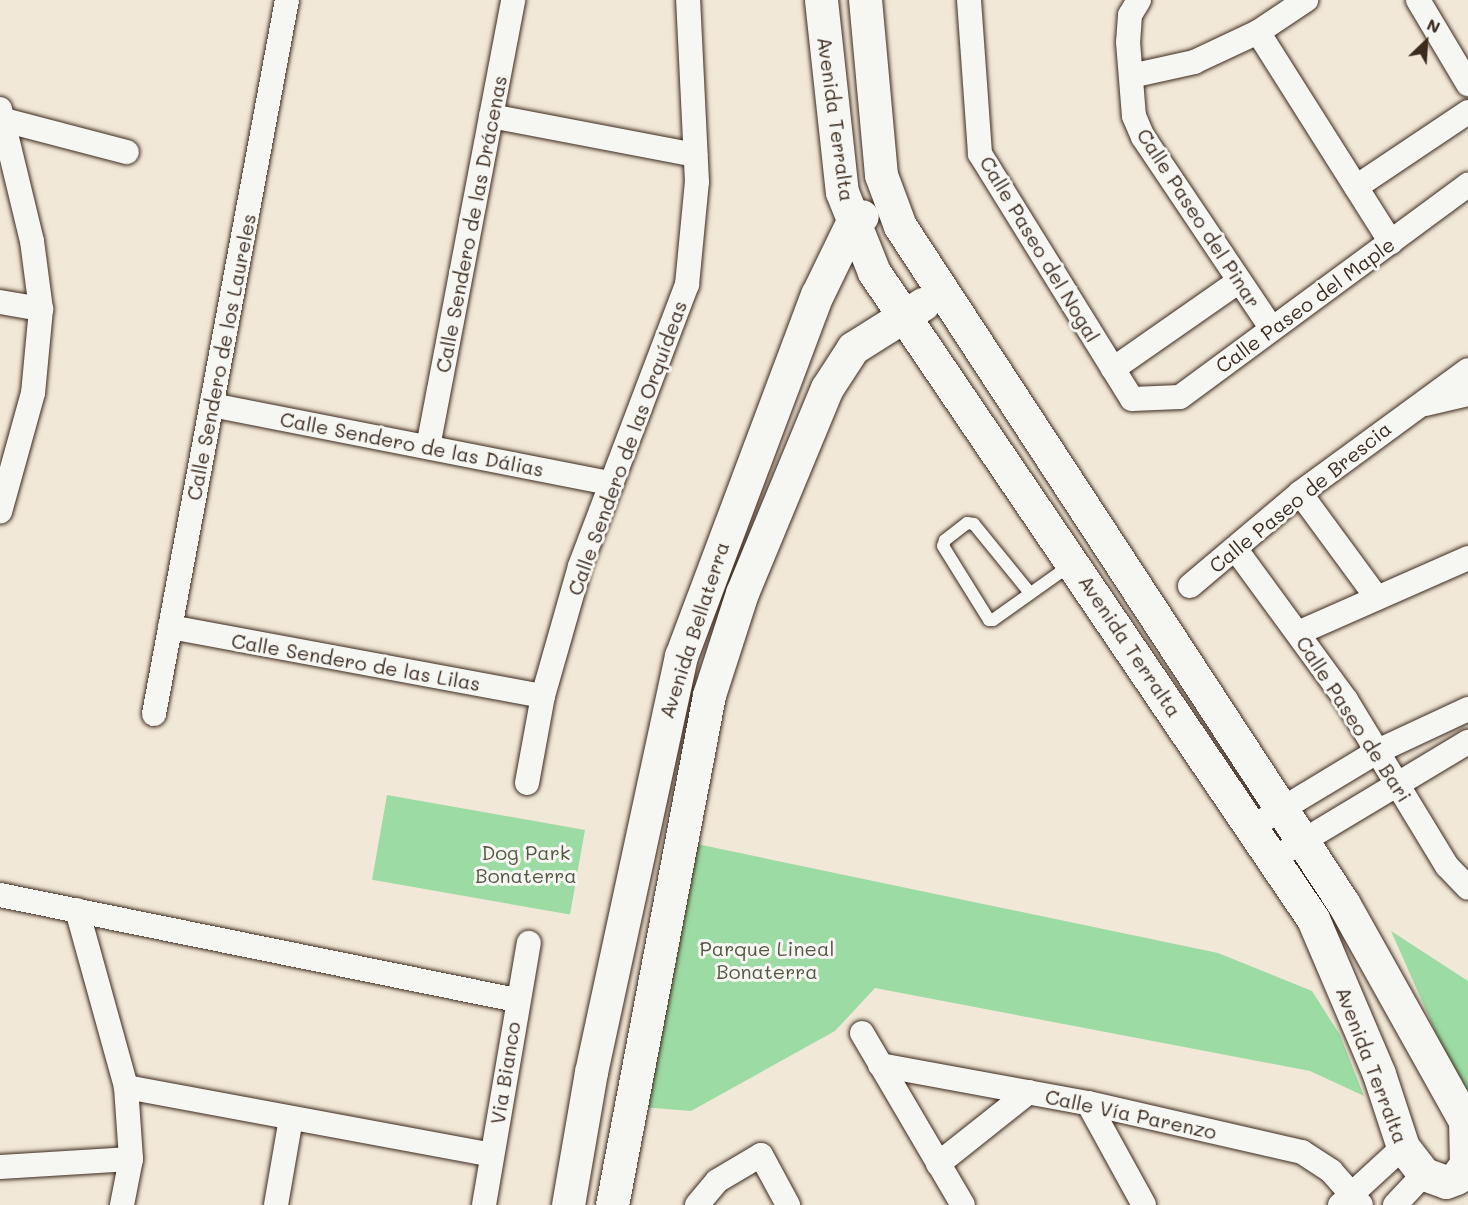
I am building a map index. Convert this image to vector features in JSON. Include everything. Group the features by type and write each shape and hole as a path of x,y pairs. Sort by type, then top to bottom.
{"street":[{"name":"Calle Sendero de los Laureles","path":"154,714 287,0"},
{"name":"Calle Sendero de las Drácenas","path":"428,447 513,0"},
{"name":"Calle Sendero de las Orquídeas","path":"527,783 543,696 580,566 687,285 695,155 688,0"},
{"name":"Avenida Terralta","path":"821,0 842,192 874,272 1313,919 1379,1074 1403,1147 1424,1174 1446,1182 1467,1165 1467,1129 1343,903 900,226 881,175 865,0"},
{"name":"Calle Paseo del Pinar","path":"1139,0 1128,28 1131,76 1143,137 1272,329"},
{"path":"1131,76 1194,62 1258,32 1306,0"},
{"path":"1418,0 1468,84"},
{"name":"Calle Paseo del Nogal","path":"965,6 980,154 1132,399"},
{"path":"1258,32 1391,242"},
{"path":"1356,187 1468,112"},
{"path":"491,116 695,155"},
{"path":"0,512 4,469 33,393 41,309 32,241 2,125 127,152"},
{"name":"Calle Paseo del Maple","path":"1132,399 1180,397 1468,185"},
{"path":"852,221 890,201"},
{"name":"Avenida Bellaterra","path":"568,1205 591,1072 681,656 817,295 852,221"},
{"path":"1113,369 1239,281"},
{"name":"Avenida Bellaterra","path":"612,1205 709,695 742,593 827,388 853,348 904,314 943,294"},
{"path":"0,302 41,309"},
{"name":"Calle Paseo de Brescia","path":"1190,586 1237,551 1300,492 1411,407 1468,370"},
{"name":"Calle Paseo de Brescia","path":"1411,407 1468,394"},
{"name":"Calle Sendero de las Dálias","path":"212,405 611,483"},
{"path":"1300,492 1377,598"},
{"name":"Calle Paseo de Bari","path":"1237,551 1298,633 1378,752 1447,866 1468,888"},
{"path":"1298,633 1468,558"},
{"name":"Calle Sendero de las Lilas","path":"170,627 543,696"},
{"path":"1252,827 1378,752 1468,709"},
{"path":"1273,859 1396,782 1468,742"},
{"path":"0,895 516,1000"},
{"path":"77,910 126,1087 131,1159 122,1205"},
{"name":"Via Bianco","path":"484,1205 516,1000 529,943"},
{"path":"862,1033 963,1205"},
{"name":"Calle Vía Parenzo","path":"880,1065 1088,1103 1302,1152 1352,1201"},
{"path":"126,1087 492,1155"},
{"path":"938,1164 1029,1092"},
{"path":"1088,1103 1144,1205"},
{"path":"276,1205 291,1118"},
{"path":"1352,1201 1403,1147"},
{"path":"697,1205 717,1181 761,1155 788,1205"},
{"path":"0,1167 131,1159"},
{"path":"1395,1205 1424,1174"}],"lane":[{"path":"1030,593 974,524 967,523 945,540 943,546 989,620 1030,593 1073,563"}],"green space":[{"name":"Dog Park Bonaterra","path":"387,795 585,830 570,915 372,880"},
{"name":"Parque Lineal Bonaterra","path":"692,843 1218,953 1312,991 1340,1035 1364,1096 1310,1071 875,988 835,1031 691,1111 641,1107"},
{"path":"1391,931 1468,981 1468,1105"}]}
